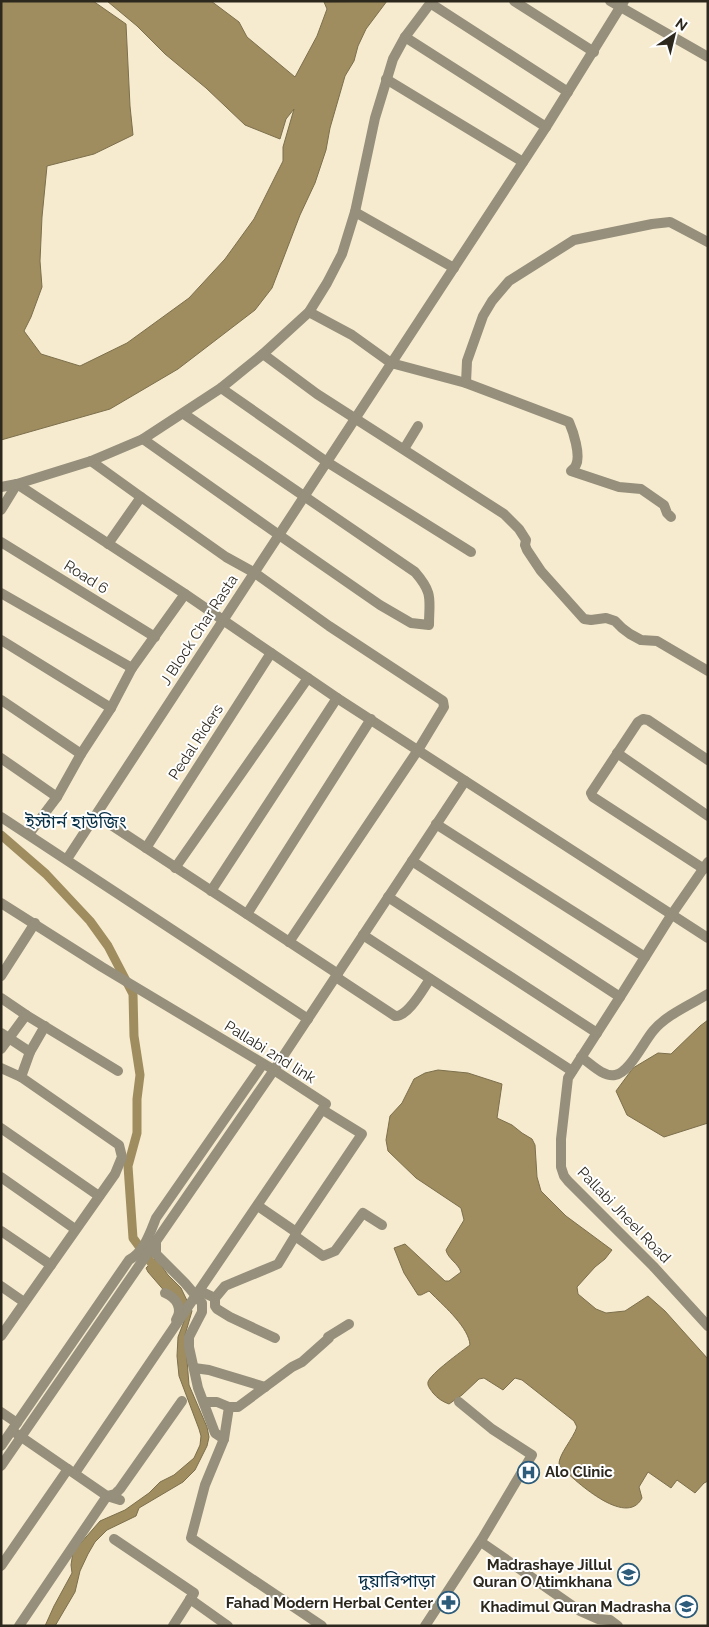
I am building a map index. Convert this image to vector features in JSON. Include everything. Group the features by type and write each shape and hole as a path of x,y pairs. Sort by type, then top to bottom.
{"street":[{"path":"514,1 594,52"},
{"path":"610,1 623,5 708,57"},
{"path":"1,487 17,484 91,460 143,439 184,414 221,388 309,312 342,254 354,212 375,118 393,59 405,37 431,2 568,92"},
{"name":"J Block Char Rasta","path":"67,860 546,127 623,5"},
{"path":"405,37 546,127"},
{"path":"386,79 523,162"},
{"path":"354,212 454,268"},
{"path":"466,382 467,361 483,316 492,301 509,281 574,240 670,222 708,242"},
{"path":"309,312 352,335 391,363 466,382 569,422 577,451 577,465 571,471 619,487 641,489 664,505 671,517"},
{"path":"262,354 318,394 504,514 526,540 527,550 541,571 584,619 606,618 615,621 640,640 657,641 708,671"},
{"path":"221,388 327,462 471,552"},
{"path":"143,439 397,615 411,623 430,625 430,595 415,572 184,414"},
{"path":"404,449 418,426"},
{"path":"91,460 226,557 255,572 329,626 443,701 444,707 418,750 289,942"},
{"path":"1,510 17,484"},
{"path":"17,484 185,594 337,698 708,938"},
{"path":"108,544 141,497"},
{"name":"Road 6","path":"1,542 155,637"},
{"path":"1,593 132,668"},
{"name":"J Block Char Rasta","path":"29,834 57,797 81,754 111,708 132,668 185,594"},
{"path":"1,640 111,708"},
{"name":"Pedal Riders","path":"146,848 271,653"},
{"path":"176,868 308,678"},
{"path":"212,891 337,698"},
{"path":"1,700 81,754"},
{"path":"247,914 371,719"},
{"path":"364,935 570,1075 672,914 706,866 593,796 592,790 638,722 642,719 648,720 708,760"},
{"path":"617,753 708,816"},
{"path":"1,758 57,797"},
{"path":"1,1446 153,1240 274,1070 465,781"},
{"path":"96,815 289,942 395,1016 400,1017 406,1012 430,979"},
{"path":"1,817 308,1018"},
{"path":"436,824 645,957"},
{"path":"412,861 620,997"},
{"path":"388,897 597,1033"},
{"name":"Pallabi 2nd link","path":"1,903 102,967 274,1070 326,1104 323,1110"},
{"path":"1,976 35,923"},
{"path":"581,1057 606,1074 622,1073 627,1069 660,1023 708,994"},
{"path":"1,998 118,1071"},
{"path":"1,1049 5,1035 26,1014"},
{"path":"21,1077 30,1052 44,1026"},
{"path":"5,1035 30,1052"},
{"path":"224,1438 215,1433 198,1388 188,1337 202,1312 202,1303 197,1294 156,1254 153,1240 156,1218 263,1064"},
{"path":"1,1068 21,1077 119,1145 122,1157 115,1174 1,1336"},
{"name":"Pallabi Jheel Road","path":"570,1075 561,1139 561,1167 564,1176 653,1266 708,1326"},
{"path":"1,1566 173,1332 323,1110 362,1134 278,1264 225,1286 215,1298 215,1306 218,1309 230,1317 274,1338"},
{"path":"1,1128 99,1196"},
{"path":"1,1178 75,1229"},
{"path":"258,1206 323,1256 335,1251 363,1213 382,1224"},
{"path":"1,1231 50,1265"},
{"path":"1,1466 22,1437 136,1261"},
{"path":"1,1286 24,1302"},
{"path":"165,1293 172,1297 179,1306 180,1315 173,1328 173,1332"},
{"path":"197,1294 215,1298"},
{"path":"204,1402 217,1402 238,1407 292,1367 302,1362 328,1337 348,1324"},
{"path":"173,1332 188,1337"},
{"path":"194,1368 209,1370 265,1387"},
{"path":"19,1626 107,1496 115,1494 120,1489 182,1401"},
{"path":"425,1626 481,1542 532,1455 492,1429 459,1402"},
{"path":"229,1406 224,1438 205,1485 191,1538 322,1626"},
{"path":"1,1412 22,1437 107,1496 120,1500"},
{"path":"114,1539 194,1593 174,1626"},
{"path":"481,1542 580,1611 599,1622 610,1620 618,1626"},
{"path":"190,1600 228,1626"}],"shaded area":[{"path":"1,1 93,1 126,24 133,135 94,154 47,166 40,261 42,287 24,331 41,354 80,366 127,343 189,298 225,259 254,219 283,161 283,147 294,109 286,119 280,139 245,125 107,1 211,1 239,22 247,37 295,77 317,36 327,9 324,2 387,1 366,29 358,46 354,61 345,76 330,128 326,150 315,183 300,215 272,288 255,310 178,369 110,409 1,440"},
{"path":"708,1020 708,1123 664,1137 627,1115 616,1091 633,1068 658,1053 671,1054"},
{"path":"438,1070 468,1073 502,1084 497,1118 512,1125 532,1139 535,1145 537,1177 541,1191 566,1216 612,1250 577,1287 578,1294 596,1309 606,1313 625,1311 648,1296 665,1311 708,1359 708,1481 695,1493 677,1480 671,1488 648,1472 639,1487 642,1498 634,1506 624,1508 612,1505 587,1490 559,1465 559,1461 577,1427 574,1421 522,1380 515,1378 503,1390 484,1378 479,1379 449,1404 438,1398 429,1388 428,1382 430,1378 470,1345 469,1338 456,1318 429,1291 418,1295 404,1273 394,1248 405,1244 445,1281 449,1281 461,1272 446,1250 464,1220 461,1208 416,1178 388,1151 386,1140 390,1116 402,1103 414,1079 425,1073"},
{"path":"156,1258 168,1275 181,1288 192,1311 185,1335 189,1385 207,1427 209,1437 207,1446 195,1470 183,1482 139,1508 136,1516 107,1530 95,1542 80,1571 75,1592 55,1626 45,1626 72,1573 73,1552 100,1521 125,1510 149,1493 160,1482 174,1475 194,1458 200,1445 201,1436 199,1429 179,1376 178,1337 186,1316 148,1272 146,1268"}],"waterway":[{"path":"1,835 46,874 90,921 108,946 133,994 134,1036 140,1075 137,1099 137,1133 128,1166 133,1238 158,1272"}],"place":[{"name":"Alo Clinic","path":"529,1472"},
{"name":"Madrashaye Jillul Quran O Atimkhana","path":"628,1574"},
{"name":"Fahad Modern Herbal Center","path":"449,1603"},
{"name":"Khadimul Quran Madrasha","path":"687,1607"}],"district":[{"name":"ইস্টার্ন হাউজিং","path":"76,822"},
{"name":"দুয়ারিপাড়া","path":"397,1581"}]}
